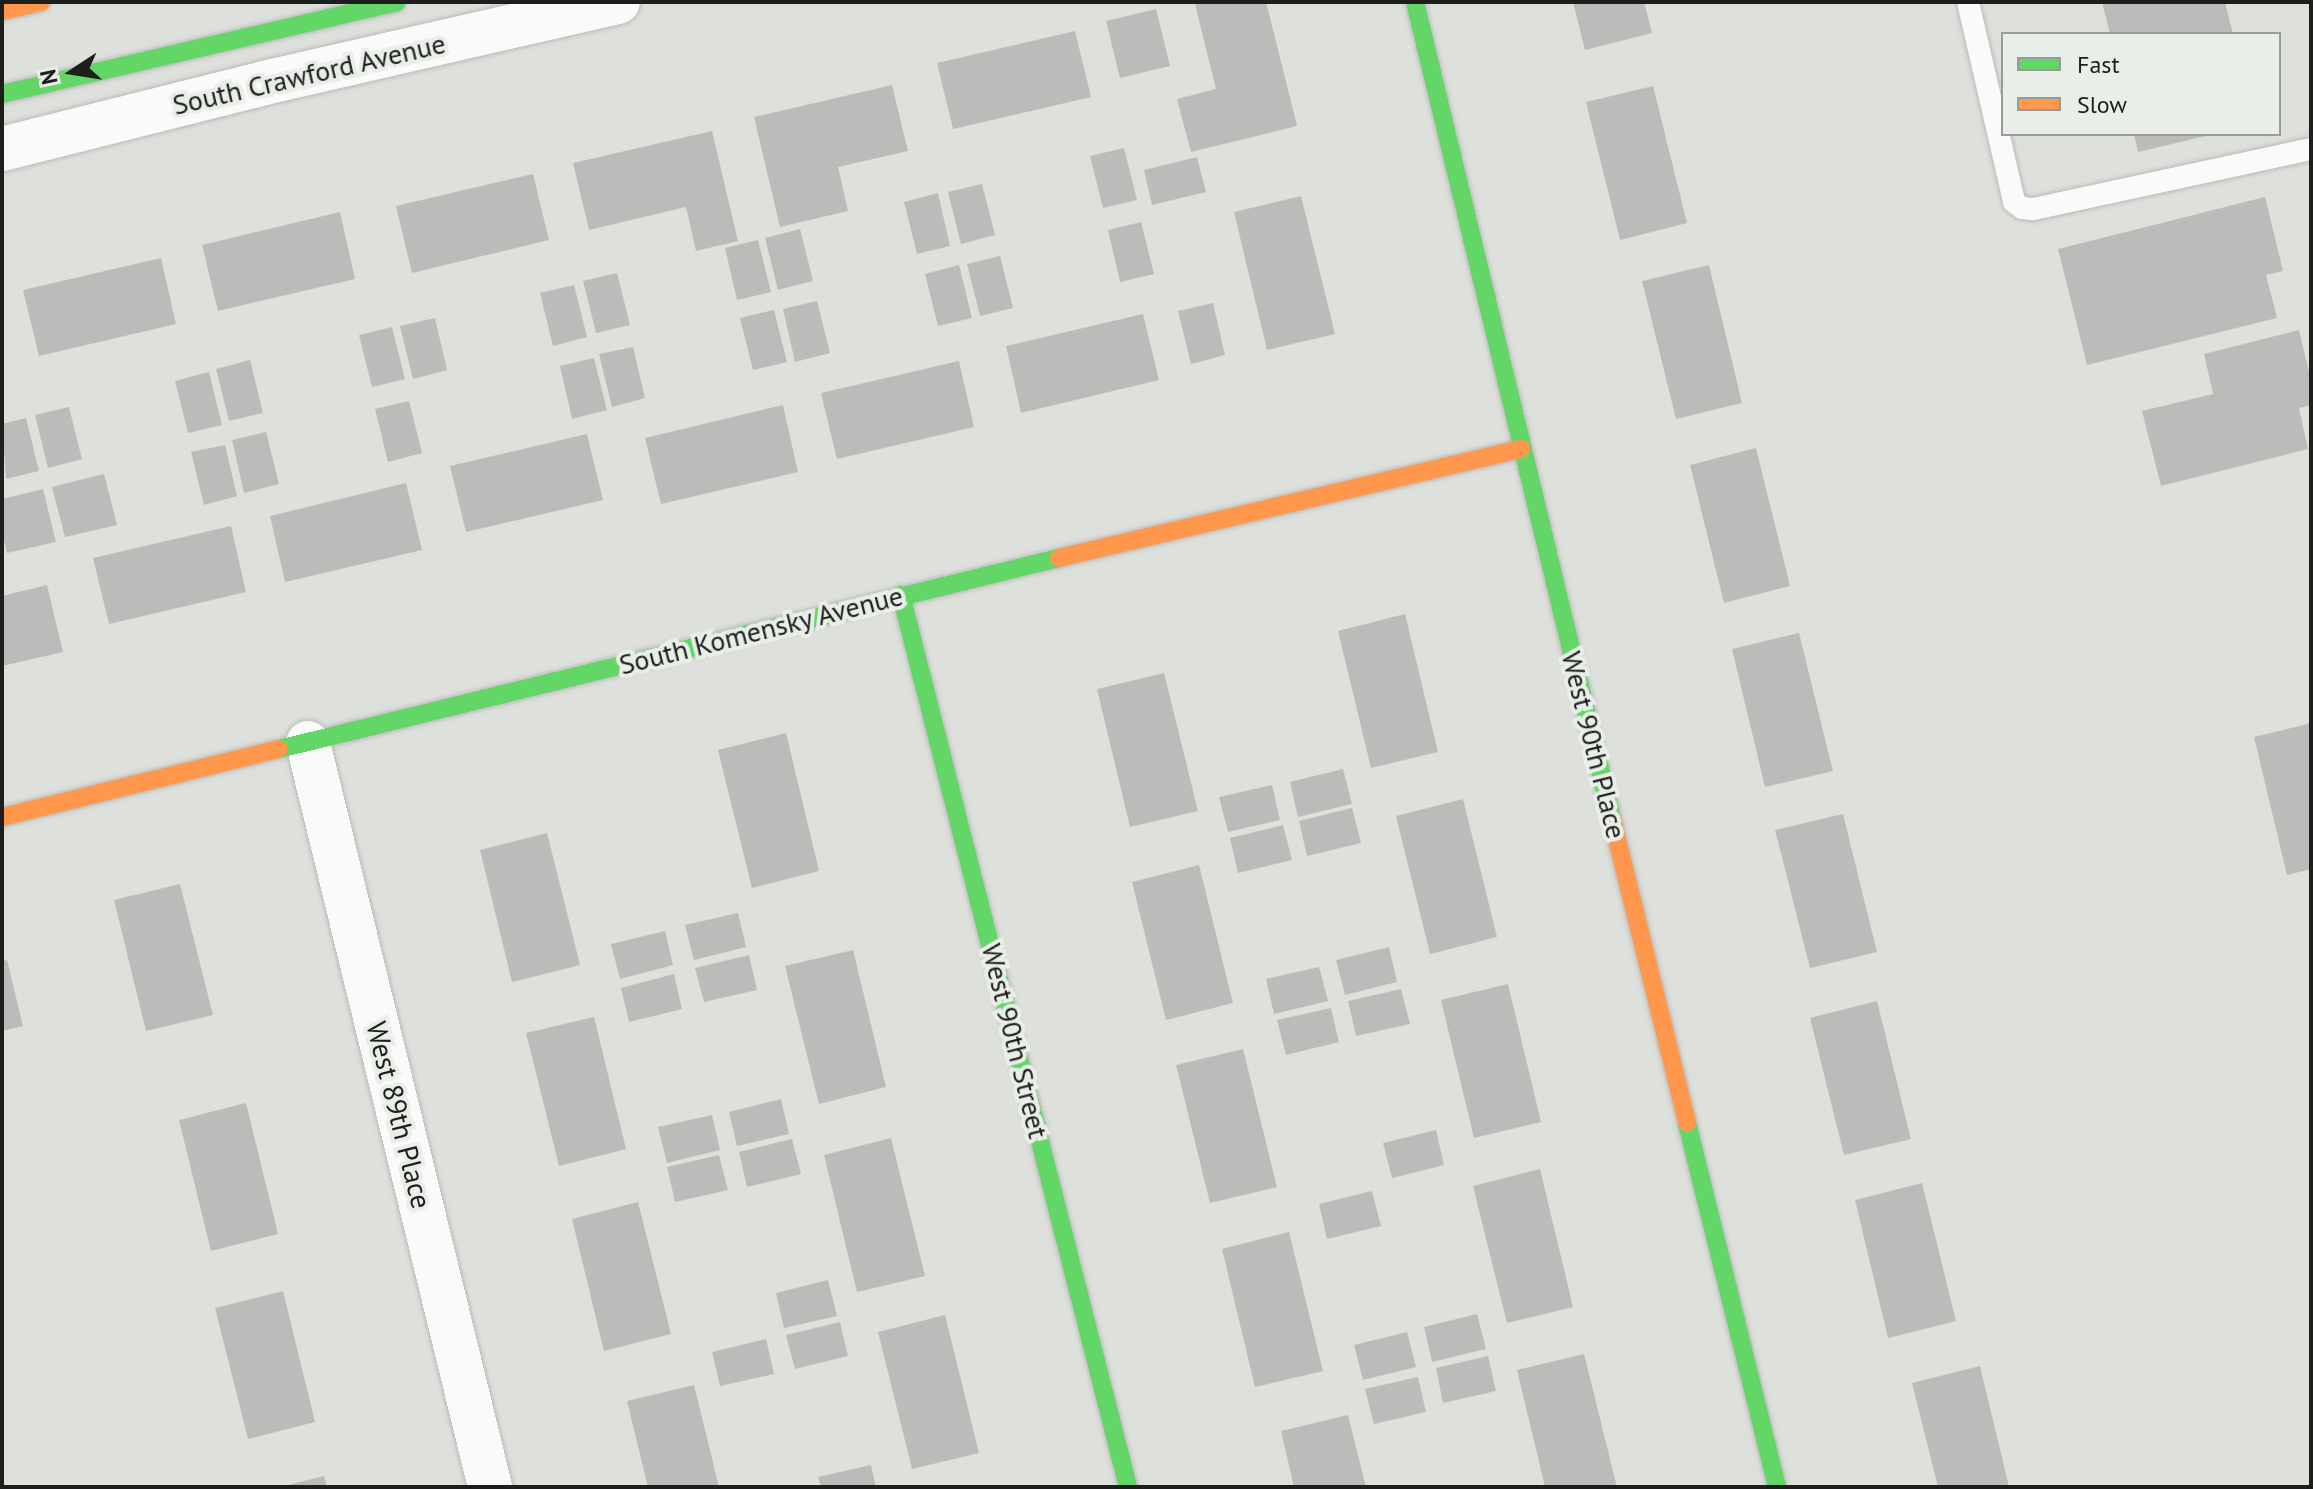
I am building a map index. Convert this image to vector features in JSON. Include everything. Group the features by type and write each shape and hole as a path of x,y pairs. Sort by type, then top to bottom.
{"street":[{"path":"2,11 41,2"},
{"path":"2,94 396,2"},
{"name":"South Crawford Avenue","path":"2,149 264,83 618,2"},
{"name":"West 90th Place","path":"1415,2 1521,449 1777,1487"},
{"name":"South Komensky Avenue","path":"2,817 901,595 1521,449"},
{"name":"West 90th Street","path":"901,595 1128,1487"},
{"name":"West 89th Place","path":"308,743 490,1487"}],"lane":[{"path":"1968,2 2014,202 2022,208 2034,209 2311,149"}],"building":[{"path":"1266,2 1297,126 1191,152 1177,99 1216,89 1195,4"},
{"path":"1573,2 1644,2 1652,33 1585,50"},
{"path":"2102,2 2225,2 2232,32 2110,32"},
{"path":"1156,9 1170,66 1120,78 1106,21"},
{"path":"1075,31 1091,97 953,129 937,63"},
{"path":"892,85 908,151 838,167 848,211 780,227 754,117"},
{"path":"1653,86 1687,223 1620,240 1586,102"},
{"path":"712,131 738,241 696,251 686,207 589,230 573,163"},
{"path":"2134,136 2206,136 2138,152"},
{"path":"1124,148 1137,200 1103,208 1090,156"},
{"path":"1197,157 1206,192 1152,205 1144,170"},
{"path":"533,174 549,240 412,273 396,206"},
{"path":"982,184 995,235 961,244 948,192"},
{"path":"938,193 950,246 917,254 904,202"},
{"path":"1301,196 1335,334 1267,350 1234,212"},
{"path":"2265,197 2283,271 2266,275 2277,318 2087,365 2058,249"},
{"path":"340,212 355,279 218,311 202,245"},
{"path":"1141,222 1154,274 1120,282 1108,230"},
{"path":"800,229 813,281 778,290 765,238"},
{"path":"758,240 771,292 737,300 725,248"},
{"path":"1000,256 1013,308 980,316 967,264"},
{"path":"161,258 176,324 39,356 23,290"},
{"path":"959,265 972,318 938,326 925,274"},
{"path":"1709,265 1742,403 1676,419 1642,281"},
{"path":"617,273 630,325 596,333 583,281"},
{"path":"574,285 587,337 553,346 540,293"},
{"path":"817,301 830,353 795,362 783,309"},
{"path":"1213,303 1225,355 1191,364 1178,311"},
{"path":"774,310 787,362 753,370 740,318"},
{"path":"1143,314 1159,380 1021,413 1006,346"},
{"path":"435,318 447,370 413,379 400,326"},
{"path":"392,327 405,379 372,387 359,335"},
{"path":"2299,330 2311,380 2311,405 2299,408 2308,449 2161,486 2142,411 2213,394 2204,354"},
{"path":"633,347 645,398 612,407 599,354"},
{"path":"594,358 607,410 572,419 560,366"},
{"path":"250,360 263,413 229,421 216,369"},
{"path":"959,361 974,427 837,459 821,393"},
{"path":"209,372 222,425 188,433 175,381"},
{"path":"409,401 422,453 388,462 375,409"},
{"path":"783,405 798,472 661,504 645,438"},
{"path":"69,407 82,459 48,468 35,415"},
{"path":"26,418 39,471 6,479 2,424"},
{"path":"266,432 279,484 244,493 232,440"},
{"path":"587,434 603,500 466,532 450,466"},
{"path":"225,445 237,496 204,505 191,452"},
{"path":"1756,448 1790,586 1724,603 1690,465"},
{"path":"104,474 117,525 65,537 52,487"},
{"path":"406,483 422,550 285,582 270,516"},
{"path":"43,489 56,542 7,553 2,533 2,499"},
{"path":"231,526 246,592 109,624 93,558"},
{"path":"47,585 63,652 2,666 2,596"},
{"path":"1405,614 1438,752 1371,768 1338,631"},
{"path":"1799,633 1833,771 1765,787 1732,649"},
{"path":"1164,673 1198,811 1130,827 1097,689"},
{"path":"2311,723 2311,869 2287,875 2254,737"},
{"path":"786,733 819,871 752,888 718,750"},
{"path":"1343,769 1352,804 1298,817 1290,782"},
{"path":"1272,785 1280,820 1228,832 1219,797"},
{"path":"1463,799 1497,937 1430,954 1396,816"},
{"path":"1352,808 1361,843 1307,856 1299,821"},
{"path":"1843,814 1877,952 1810,968 1775,830"},
{"path":"1283,825 1292,860 1238,873 1230,838"},
{"path":"547,833 580,965 512,982 480,850"},
{"path":"1199,865 1233,1003 1166,1020 1132,882"},
{"path":"180,884 213,1015 146,1031 114,900"},
{"path":"738,913 746,947 694,960 685,925"},
{"path":"665,931 673,965 620,979 611,944"},
{"path":"1389,947 1397,982 1345,995 1336,960"},
{"path":"853,950 886,1087 819,1104 785,966"},
{"path":"749,955 757,990 704,1002 695,968"},
{"path":"7,960 23,1026 2,1031 2,961"},
{"path":"1319,967 1328,1001 1274,1014 1266,979"},
{"path":"674,974 682,1009 629,1022 621,988"},
{"path":"1508,984 1541,1122 1474,1138 1441,1000"},
{"path":"1401,989 1410,1024 1356,1036 1348,1001"},
{"path":"1877,1001 1911,1139 1844,1155 1810,1018"},
{"path":"1331,1008 1339,1042 1286,1055 1277,1020"},
{"path":"594,1017 626,1149 559,1166 526,1033"},
{"path":"1243,1049 1277,1187 1210,1203 1176,1065"},
{"path":"781,1099 789,1134 737,1146 729,1112"},
{"path":"246,1103 278,1234 211,1251 179,1120"},
{"path":"712,1115 720,1150 667,1163 658,1127"},
{"path":"1436,1130 1444,1165 1392,1178 1383,1143"},
{"path":"891,1138 925,1276 857,1292 824,1155"},
{"path":"792,1139 801,1174 747,1187 739,1152"},
{"path":"719,1155 728,1190 675,1202 667,1167"},
{"path":"1540,1169 1573,1307 1507,1323 1473,1186"},
{"path":"1922,1183 1956,1321 1888,1338 1855,1200"},
{"path":"1372,1191 1381,1226 1327,1239 1319,1204"},
{"path":"638,1202 671,1334 604,1351 572,1219"},
{"path":"1289,1232 1323,1371 1255,1387 1222,1249"},
{"path":"828,1280 837,1316 784,1328 776,1293"},
{"path":"283,1291 315,1422 248,1439 215,1308"},
{"path":"1477,1314 1486,1349 1432,1362 1424,1327"},
{"path":"945,1315 979,1453 912,1469 878,1332"},
{"path":"840,1322 848,1356 795,1369 786,1335"},
{"path":"1407,1332 1416,1367 1363,1380 1354,1345"},
{"path":"766,1339 774,1374 720,1386 712,1352"},
{"path":"1584,1354 1617,1487 1545,1487 1517,1370"},
{"path":"1488,1356 1496,1391 1443,1403 1436,1368"},
{"path":"1980,1366 2009,1487 1938,1487 1912,1383"},
{"path":"1418,1377 1426,1412 1374,1424 1365,1389"},
{"path":"694,1385 719,1487 648,1487 627,1401"},
{"path":"1348,1415 1366,1487 1294,1487 1281,1431"},
{"path":"871,1465 876,1487 821,1487 818,1477"},
{"path":"324,1476 327,1487 284,1487 284,1486"}],"traffic: fast":[{"path":"2,94 396,2"},
{"path":"1415,2 1612,819"},
{"path":"279,749 1059,558"},
{"path":"901,595 1128,1487"},
{"path":"1687,1123 1777,1487"}],"traffic: slow":[{"path":"2,11 41,2"},
{"path":"1059,558 1521,449"},
{"path":"2,817 279,749"},
{"path":"1612,819 1687,1123"}]}
